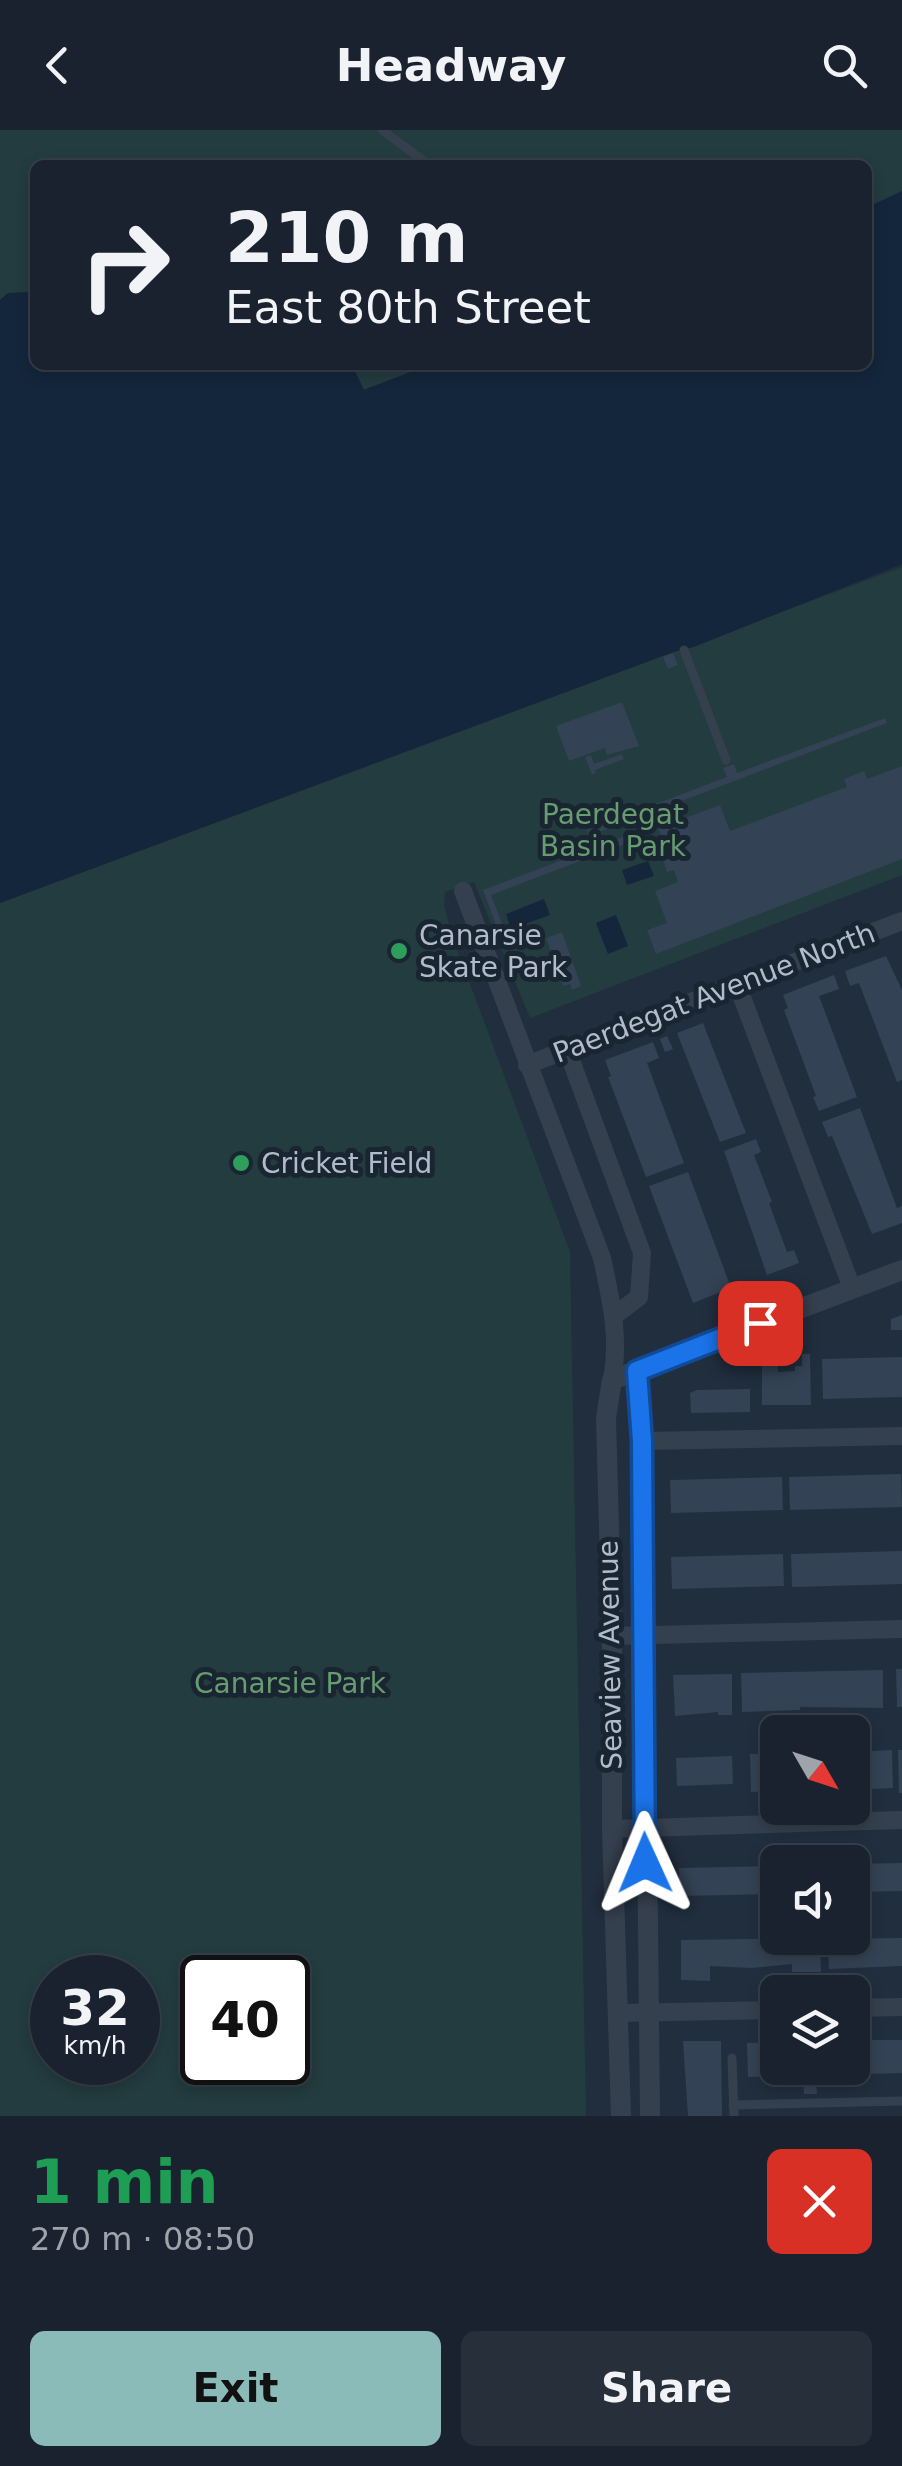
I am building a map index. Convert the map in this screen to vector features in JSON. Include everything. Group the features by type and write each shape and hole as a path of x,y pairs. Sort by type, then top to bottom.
{"street":[{"name":"Seaview Avenue","path":"463,891 602,1258 614,1316 616,1358 606,1418 621,2116"},
{"name":"Paerdegat Avenue North","path":"526,1065 902,922"},
{"path":"738,984 852,1288"},
{"path":"564,1050 572,1062 642,1254 639,1297 614,1316"},
{"path":"612,1380 902,1270"},
{"name":"Seaview Avenue","path":"637,1371 642,1441 650,2116"},
{"path":"642,1441 902,1436"},
{"path":"612,1636 902,1629"},
{"path":"612,1829 902,1820"},
{"path":"870,2008 902,2007"},
{"path":"619,2013 760,2010"}],"lane":[{"path":"382,130 422,160"},
{"path":"684,650 726,760"},
{"path":"732,2058 733,2110 902,2101"}],"green space":[{"path":"0,130 902,130 902,197 872,206 872,160 30,160 30,292 8,293 0,300"},
{"path":"353,370 416,370 363,390"},
{"name":"Canarsie Park","path":"902,567 902,875 530,1018 474,882 445,892 444,905 453,938 570,1252 586,2116 0,2116 0,903"}],"water":[{"path":"902,191 902,564 694,647 0,903 0,300 8,293 30,292 30,370 354,370 364,390 416,370 872,370 872,205"},
{"path":"648,861 654,876 627,885 622,870"},
{"path":"544,899 550,915 511,929 506,914"},
{"path":"616,915 628,946 608,954 596,923"}],"building":[{"path":"673,653 678,665 668,669 663,657"},
{"path":"622,702 639,746 607,755 605,748 569,761 556,726"},
{"path":"885,718 887,723 589,836 587,830 727,777 723,768 734,764 737,773"},
{"path":"622,754 624,759 595,770 592,775 585,757 591,755 594,764"},
{"path":"902,766 902,859 656,954 647,930 667,923 655,891 678,882 674,870 667,872 658,844 664,842 658,828 720,805 730,831 847,787 844,779 864,771 867,779"},
{"path":"647,828 649,835 491,895 508,939 502,941 483,890"},
{"path":"562,932 581,986 572,990 570,984 563,986 546,938"},
{"path":"886,956 902,990 902,1080 897,1082 859,983 850,986 845,971"},
{"path":"834,975 839,989 819,996 857,1097 819,1111 784,1010 788,1008 783,995"},
{"path":"703,1023 746,1133 720,1142 677,1033"},
{"path":"667,1036 673,1049 665,1052 660,1039"},
{"path":"653,1042 659,1058 647,1063 684,1163 646,1177 605,1060"},
{"path":"860,1108 897,1208 902,1206 902,1223 872,1234 832,1136 828,1137 822,1122"},
{"path":"756,1139 761,1152 754,1155 772,1202 769,1203 787,1252 794,1250 799,1263 767,1275 724,1151"},
{"path":"688,1172 731,1288 693,1303 649,1186"},
{"path":"902,1315 902,1330 891,1330 891,1319"},
{"path":"802,1354 810,1354 811,1405 762,1405 762,1366 778,1366 778,1372 795,1371 795,1366 802,1366"},
{"path":"902,1357 902,1397 823,1399 822,1359"},
{"path":"750,1389 750,1412 691,1413 690,1393 697,1390"},
{"path":"901,1474 902,1507 790,1510 789,1477"},
{"path":"782,1477 783,1510 671,1513 670,1480"},
{"path":"902,1551 902,1584 792,1587 791,1554"},
{"path":"783,1554 784,1586 672,1589 671,1557"},
{"path":"896,1669 902,1669 902,1707 897,1707"},
{"path":"883,1670 883,1708 800,1707 742,1712 741,1673"},
{"path":"732,1674 732,1715 718,1712 675,1716 673,1675"},
{"path":"892,1750 893,1788 870,1789 870,1751"},
{"path":"898,1750 902,1750 902,1793 899,1793"},
{"path":"750,1754 760,1754 760,1792 751,1792"},
{"path":"732,1756 733,1784 677,1786 676,1758"},
{"path":"902,1863 902,1891 870,1892 870,1864"},
{"path":"760,1866 760,1894 680,1896 679,1868"},
{"path":"870,1938 902,1938 902,1966 829,1969 829,1955 870,1955"},
{"path":"760,1939 760,1955 820,1955 821,1972 792,1972 792,1964 710,1966 710,1981 681,1980 681,1940"},
{"path":"870,2040 902,2040 902,2073 870,2074"},
{"path":"683,2041 721,2041 722,2116 688,2116"},
{"path":"747,2043 760,2043 760,2077 748,2077"},
{"path":"803,2085 816,2085 817,2094 804,2094"}],"place":[{"name":"Canarsie Skate Park","path":"399,951"},
{"name":"Cricket Field","path":"241,1163"}],"route":[{"path":"645,1863 642,1441 637,1371 760,1323"}],"park label":[{"name":"Paerdegat Basin Park","path":"613,830"}]}
